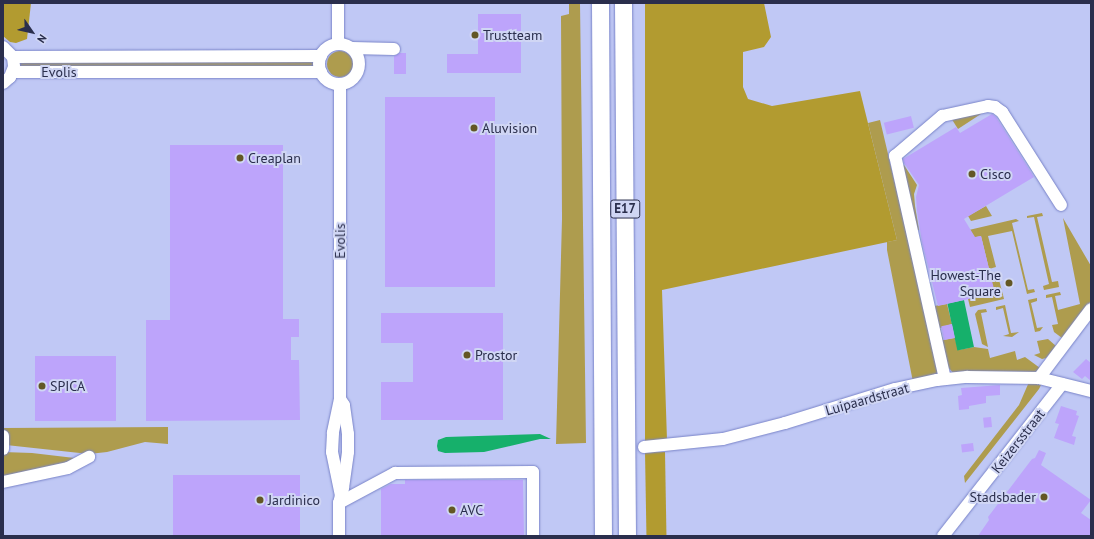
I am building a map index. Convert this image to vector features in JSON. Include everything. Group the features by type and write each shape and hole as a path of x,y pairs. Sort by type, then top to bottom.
{"highway":[{"name":"E17","path":"600,3 603,536"},
{"name":"E17","path":"623,3 627,536"}],"street":[{"path":"338,3 338,44"},
{"path":"352,48 356,52 359,62 358,72 351,80 340,84 327,80 321,72 319,65 321,56 330,46 338,44 352,48 394,49"},
{"path":"3,47 13,57 13,72 3,83"},
{"name":"Evolis","path":"13,57 321,56"},
{"name":"Evolis","path":"13,72 321,72"},
{"name":"Evolis","path":"339,536 340,500 348,452 348,434 344,405 340,399 340,84"},
{"path":"945,379 895,156 942,116 988,106 995,106 1002,112 1061,205"},
{"path":"1038,378 1091,309"},
{"name":"Luipaardstraat","path":"644,447 722,439 785,423 895,389 945,379 967,377 1038,378 1091,391"},
{"name":"Keizersstraat","path":"943,536 1062,384"},
{"path":"3,436 3,449"},
{"path":"3,482 68,468 89,457"},
{"path":"340,500 395,473 533,472 533,536"}],"shaded area":[{"path":"3,3 31,3 27,39 16,43 10,42 3,36"},
{"path":"569,3 580,3 586,443 556,444 562,219 561,16 569,14"},
{"path":"645,3 764,3 771,37 764,47 743,52 743,87 748,99 772,106 860,91 897,240 662,290 667,440 645,442"},
{"path":"340,51 350,54 353,64 350,74 340,77 330,74 327,64 330,54"},
{"path":"17,60 316,60 316,69 17,69"},
{"path":"987,110 958,129 951,118"},
{"path":"880,120 940,374 913,382 887,250 887,242 897,240 868,123"},
{"path":"904,165 917,185 914,194 919,230 916,231 901,167"},
{"path":"986,206 992,216 971,221 968,216"},
{"path":"1042,213 1043,216 1037,217 1052,282 1058,281 1059,287 1044,290 1043,286 1049,284 1034,217 1027,218 1027,216"},
{"path":"1063,218 1091,266 1091,301 1062,338 1054,332 1052,325 1058,324 1052,297 1046,298 1046,295 1060,292 1061,295 1055,296 1058,310 1080,304"},
{"path":"1016,219 1019,221 1012,223 1028,290 1034,289 1035,292 1027,294 1012,231 988,236 996,267 989,269 981,236 958,241 956,233"},
{"path":"997,272 1004,299 970,307 968,299 990,273"},
{"path":"1037,298 1037,301 1031,303 1037,328 1043,327 1040,331 1035,332 1028,300"},
{"path":"964,300 974,347 957,350 947,304"},
{"path":"947,304 952,324 940,328 943,340 955,338 958,350 974,347 988,349 990,358 1015,351 1017,360 1025,357 1040,368 1033,376 955,375 947,366 934,306"},
{"path":"1005,305 1011,333 1019,332 1012,337 1003,336 1009,334 1003,308 996,310 996,307"},
{"path":"986,309 987,312 981,313 988,347 982,344 975,314 978,310"},
{"path":"1048,339 1056,346 1046,358 1042,359 1034,355 1040,353 1037,341"},
{"path":"1029,382 1041,385 965,483 964,476 1019,405"},
{"path":"168,427 168,444 145,442 107,452 89,454 6,445 4,428"},
{"path":"540,434 551,439 540,439 484,452 445,453 438,451 437,446 438,440 446,437"},
{"path":"3,452 32,453 83,459 3,480"},
{"path":"645,452 665,452 666,536 646,536"}],"building":[{"path":"478,14 521,14 521,73 447,73 447,54 478,54"},
{"path":"400,53 406,53 406,74 394,74 394,56"},
{"path":"385,97 495,97 495,287 385,287"},
{"name":"Cisco","path":"992,114 996,117 1034,177 964,219 975,237 981,236 995,293 938,306 922,242 917,211 916,197 919,185 904,163 903,159 956,127 960,133"},
{"path":"911,116 914,128 887,134 884,123"},
{"path":"170,145 283,145 283,319 299,319 299,337 291,337 291,360 299,360 300,420 146,421 146,320 170,320"},
{"path":"381,313 503,313 503,420 381,420 381,382 413,382 413,343 381,343"},
{"path":"952,324 955,338 944,340 941,326"},
{"path":"35,356 116,356 116,421 35,421"},
{"path":"1086,359 1091,363 1091,381 1085,376 1082,379 1073,372"},
{"path":"1000,385 1000,395 986,396 986,403 969,406 969,409 959,410 958,396 962,395 961,388"},
{"path":"1061,406 1077,411 1076,415 1079,416 1072,436 1076,437 1074,445 1054,438 1059,424 1055,423"},
{"path":"991,417 992,427 984,428 983,418"},
{"path":"973,443 974,451 962,452 961,444"},
{"name":"Stadsbader","path":"1039,450 1046,453 1041,465 1091,500 1081,513 1091,520 1091,536 978,536 989,520 988,517 1032,459 1035,458"},
{"path":"173,475 300,475 300,536 173,536"},
{"name":"AVC","path":"405,480 523,480 524,536 381,536 381,489 391,484 405,484"}],"place":[{"name":"Trustteam","path":"475,35"},
{"name":"Aluvision","path":"474,128"},
{"name":"Creaplan","path":"240,158"},
{"name":"Cisco","path":"972,174"},
{"name":"Howest-The Square","path":"1009,283"},
{"name":"Prostor","path":"467,355"},
{"name":"SPICA","path":"42,386"},
{"name":"Stadsbader","path":"1044,497"},
{"name":"Jardinico","path":"260,500"},
{"name":"AVC","path":"452,510"}]}
